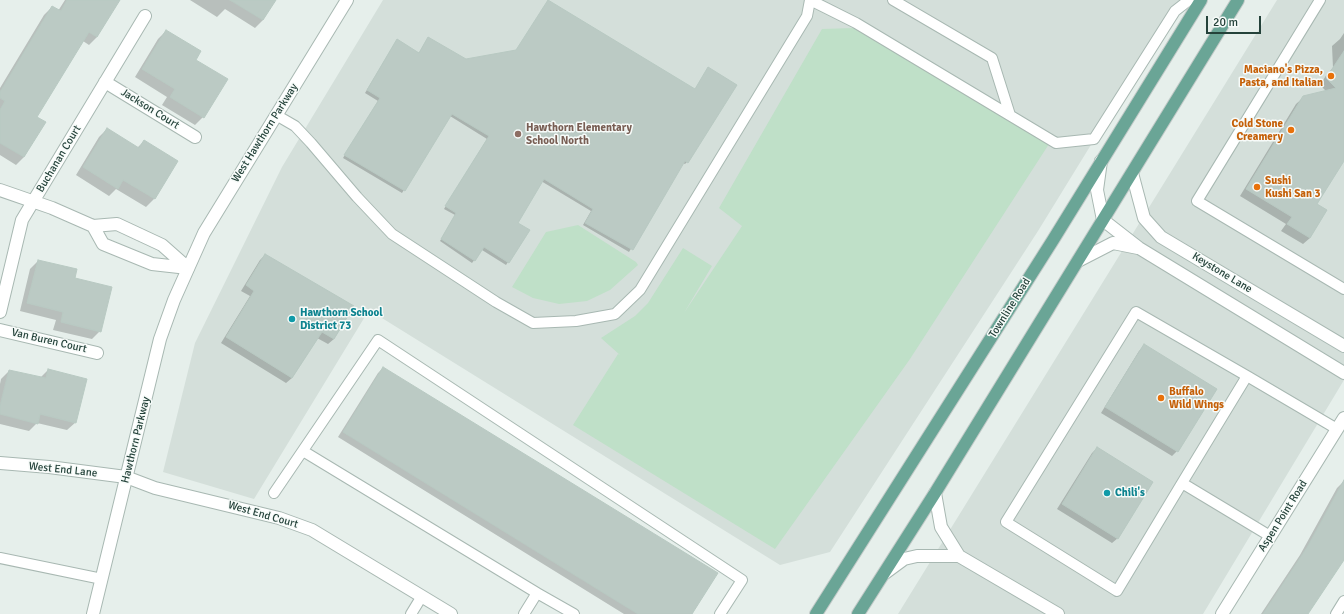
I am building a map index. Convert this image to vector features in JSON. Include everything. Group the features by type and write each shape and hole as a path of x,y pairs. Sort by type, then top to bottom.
{"main road":[{"name":"Townline Road","path":"816,614 1040,261 1201,0"},
{"path":"858,614 935,494 1238,0"}],"street":[{"name":"West Hawthorn Parkway","path":"188,268 204,233 347,0"},
{"name":"Buchanan Court","path":"0,312 22,220 145,16"},
{"name":"Jackson Court","path":"105,82 195,137"},
{"path":"1101,161 1097,190 1103,220"},
{"name":"Keystone Lane","path":"1132,173 1144,218 1162,237 1344,346"},
{"path":"0,190 93,226 117,224 162,245 188,268"},
{"name":"Keystone Lane","path":"1103,220 1139,248 1344,374"},
{"path":"93,226 103,244 152,264 188,268"},
{"name":"Keystone Lane","path":"1078,261 1113,243 1139,248"},
{"name":"Hawthorn Parkway","path":"93,614 160,339 174,300 188,268"},
{"name":"Van Buren Court","path":"0,330 97,353"},
{"name":"Aspen Point Road","path":"1222,614 1344,418"},
{"name":"West End Lane","path":"0,463 49,467 126,477"},
{"name":"West End Court","path":"126,477 155,488 279,518 312,530 451,614"},
{"path":"935,494 941,527 959,556 1058,614"},
{"path":"884,573 904,559 917,556 959,556"}],"lane":[{"path":"276,114 295,126 357,197 392,234 496,302 534,323 576,321 615,314 640,290 807,16 810,0 856,23 1056,143 1094,139 1175,11 1189,0"},
{"path":"893,0 992,58 1010,115"},
{"path":"1320,0 1197,201 1344,289"},
{"path":"1247,376 1117,591 1006,522 1136,312 1247,376 1337,429"},
{"path":"274,493 378,340 742,580 720,614"},
{"path":"303,451 574,614"},
{"path":"1182,484 1270,536"},
{"path":"0,558 102,579"},
{"path":"524,614 537,593"},
{"path":"411,614 422,596"},
{"path":"1336,614 1344,601"}],"shaded area":[{"path":"383,0 1180,0 1038,231 830,552 780,565 369,310 254,499 163,472 195,343 282,167"},
{"path":"1277,0 1344,0 1344,380 1203,614 898,614"}],"green space":[{"path":"853,28 1049,144 910,359 775,549 573,425 618,354 620,355 601,338 635,316 648,303 683,248 712,266 684,313 742,226 719,208 822,29"},
{"path":"578,225 636,262 638,265 610,290 587,301 559,304 533,298 512,287 546,232"}],"building":[{"path":"67,0 120,0 97,37 89,32 37,117 46,122 24,157 0,143 0,110 5,101 0,98 0,92 52,6 61,11"},
{"path":"230,0 276,0 263,20"},
{"path":"548,0 695,89 708,67 737,85 688,163 685,161 633,250 585,223 593,209 544,179 518,223 530,230 509,263 484,247 475,261 441,239 456,213 445,206 489,136 452,114 405,191 344,155 380,98 367,90 397,39 419,53 428,37 466,59 516,50"},
{"path":"166,30 201,51 196,60 228,79 204,118 170,97 175,89 142,69"},
{"path":"1344,51 1344,161 1317,204 1327,210 1310,238 1287,224 1292,217 1246,189 1303,96 1336,88 1326,78"},
{"path":"107,128 139,148 144,140 178,161 155,199 123,180 118,189 83,167"},
{"name":"Hawthorn School District 73","path":"265,254 354,306 334,339 322,332 292,378 226,337 254,291 246,285"},
{"path":"38,260 77,269 75,278 112,287 101,332 61,322 63,312 27,303"},
{"name":"Buffalo Wild Wings","path":"1144,344 1217,389 1178,452 1105,407"},
{"path":"383,367 718,573 692,614 638,614 343,432"},
{"path":"48,369 87,379 76,423 40,414 38,424 0,414 0,406 9,370 46,378"},
{"name":"Chili's","path":"1097,447 1153,482 1118,539 1062,504"},
{"path":"1344,480 1344,560 1308,614 1263,614 1308,546"}],"place":[{"name":"Maciano's Pizza, Pasta, and Italian","path":"1331,76"},
{"name":"Cold Stone Creamery","path":"1291,130"},
{"name":"Hawthorn Elementary School North","path":"518,134"},
{"name":"Sushi Kushi San 3","path":"1257,187"},
{"name":"Hawthorn School District 73","path":"292,319"},
{"name":"Buffalo Wild Wings","path":"1161,398"},
{"name":"Chili's","path":"1107,493"}]}
